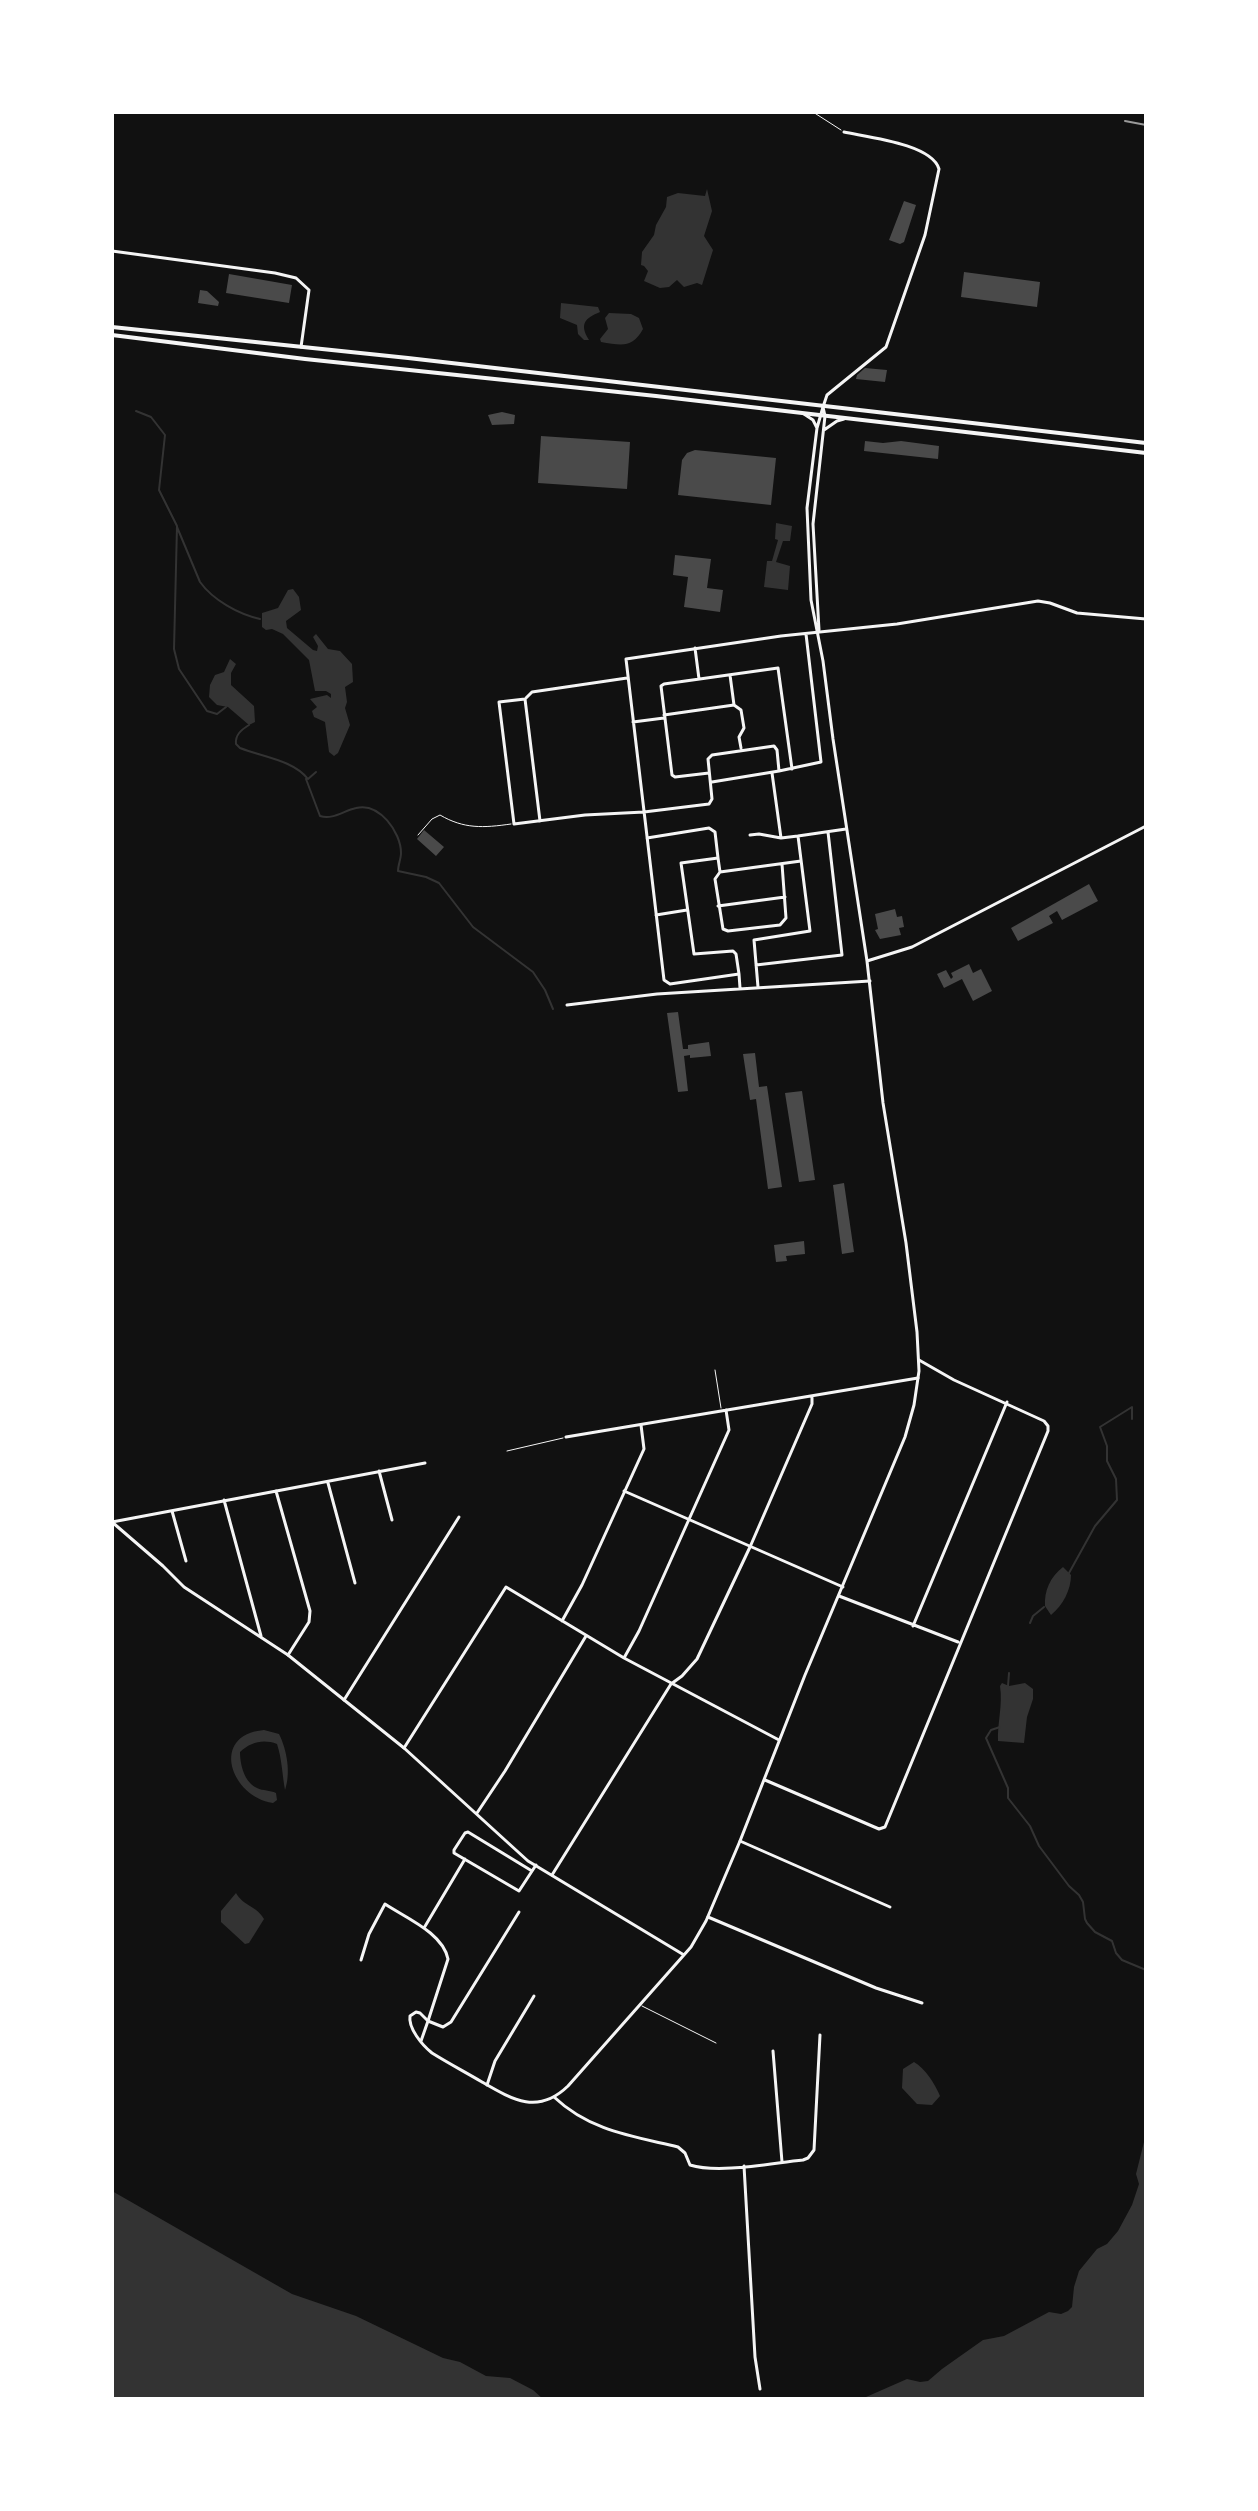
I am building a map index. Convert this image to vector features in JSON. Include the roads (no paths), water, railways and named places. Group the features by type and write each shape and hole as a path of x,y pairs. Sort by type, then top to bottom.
{"highway":[{"path":"112,327 1146,443"},
{"path":"112,335 1146,453"}],"street":[{"path":"519,1912 451,2022 443,2027 414,2012 409,2017 409,2023 432,2053 509,2097 524,2102 542,2102 568,2086 699,1935 912,1417 919,1360 912,1282 883,1103 870,981 819,634 813,524 824,430 822,416 827,395 886,347 925,235 939,173 938,163 925,152 844,132"},
{"path":"112,251 296,278 309,290 301,347"},
{"path":"803,414 813,420 817,428"},
{"path":"819,634 811,600 807,524 817,428 822,416"},
{"path":"824,430 837,421 849,419"},
{"path":"739,974 667,983 664,980 626,659 1038,601 1077,613 1146,619"},
{"path":"710,782 819,764 822,760 806,634"},
{"path":"695,648 699,679"},
{"path":"709,773 672,775 660,687 779,669 792,769"},
{"path":"730,675 734,705"},
{"path":"627,678 532,692 525,699 499,702 514,824 709,804 712,799 710,755 776,747 779,771"},
{"path":"525,699 540,821"},
{"path":"633,722 734,705 741,710 744,728 739,737 741,750"},
{"path":"772,773 781,838"},
{"path":"867,961 912,947 1146,826"},
{"path":"647,838 713,829 720,872 715,879 718,906 721,927 725,931 783,924 786,918 782,864"},
{"path":"750,835 781,838 846,829"},
{"path":"756,965 842,955 828,832"},
{"path":"758,987 754,940 810,931 798,836"},
{"path":"718,858 681,863 694,954 733,951 740,988"},
{"path":"720,872 801,861"},
{"path":"718,906 785,897"},
{"path":"656,915 687,910"},
{"path":"567,1005 640,995 870,981"},
{"path":"765,1780 882,1829 1048,1431 1044,1421 954,1380 919,1360"},
{"path":"566,1437 918,1378"},
{"path":"552,1875 671,1684 697,1659 750,1547 812,1404 812,1396"},
{"path":"913,1626 1007,1402"},
{"path":"624,1658 729,1430 724,1410"},
{"path":"562,1621 582,1585 644,1449 641,1425"},
{"path":"112,1522 425,1463"},
{"path":"379,1471 392,1520"},
{"path":"327,1481 355,1583"},
{"path":"276,1491 310,1611 309,1622 288,1655"},
{"path":"624,1491 843,1587"},
{"path":"224,1500 261,1636"},
{"path":"172,1510 186,1561"},
{"path":"344,1700 459,1517"},
{"path":"112,1522 184,1587 288,1655 404,1748 521,1854 684,1955"},
{"path":"404,1748 506,1587 624,1658 780,1740"},
{"path":"839,1596 959,1642"},
{"path":"477,1813 586,1636"},
{"path":"532,1871 466,1832 454,1852 519,1891 536,1865"},
{"path":"740,1841 890,1907"},
{"path":"423,1929 465,1859"},
{"path":"361,1960 369,1934 385,1904 423,1929 446,1950 448,1959 421,2041"},
{"path":"708,1917 876,1988 922,2003"},
{"path":"487,2085 495,2061 534,1996"},
{"path":"554,2097 571,2113 601,2127 678,2147 685,2153 690,2165 744,2166 808,2158 814,2150 817,2120 820,2035"},
{"path":"773,2051 782,2162"},
{"path":"744,2166 755,2357 760,2389"}],"lane":[{"path":"813,112 844,132"},
{"path":"418,835 440,815 460,825 494,827 514,824"},
{"path":"715,1370 724,1410"},
{"path":"507,1451 566,1437"},
{"path":"640,2005 716,2043"}],"waterway":[{"path":"1145,278 1146,261"},
{"path":"136,411 151,417 165,435 159,490 177,526 174,649 179,669 207,711 217,714 226,707"},
{"path":"177,527 205,589 243,614 260,619"},
{"path":"249,725 236,738 240,748 286,763 308,779 316,772"},
{"path":"306,779 320,816 334,816 365,807 387,820 400,845 398,871 439,883 473,927 533,972 553,1009"},
{"path":"1069,1573 1095,1526 1117,1500 1116,1479 1107,1461 1107,1446 1100,1427 1132,1407 1132,1419"},
{"path":"1030,1623 1044,1607"},
{"path":"1008,1686 1009,1673"},
{"path":"1000,1727 991,1730 986,1738 1008,1788 1008,1798 1030,1826 1039,1846 1079,1895 1087,1923 1095,1932 1112,1941 1122,1960 1146,1970"}],"railway":[{"path":"1125,121 1146,125"}]}
